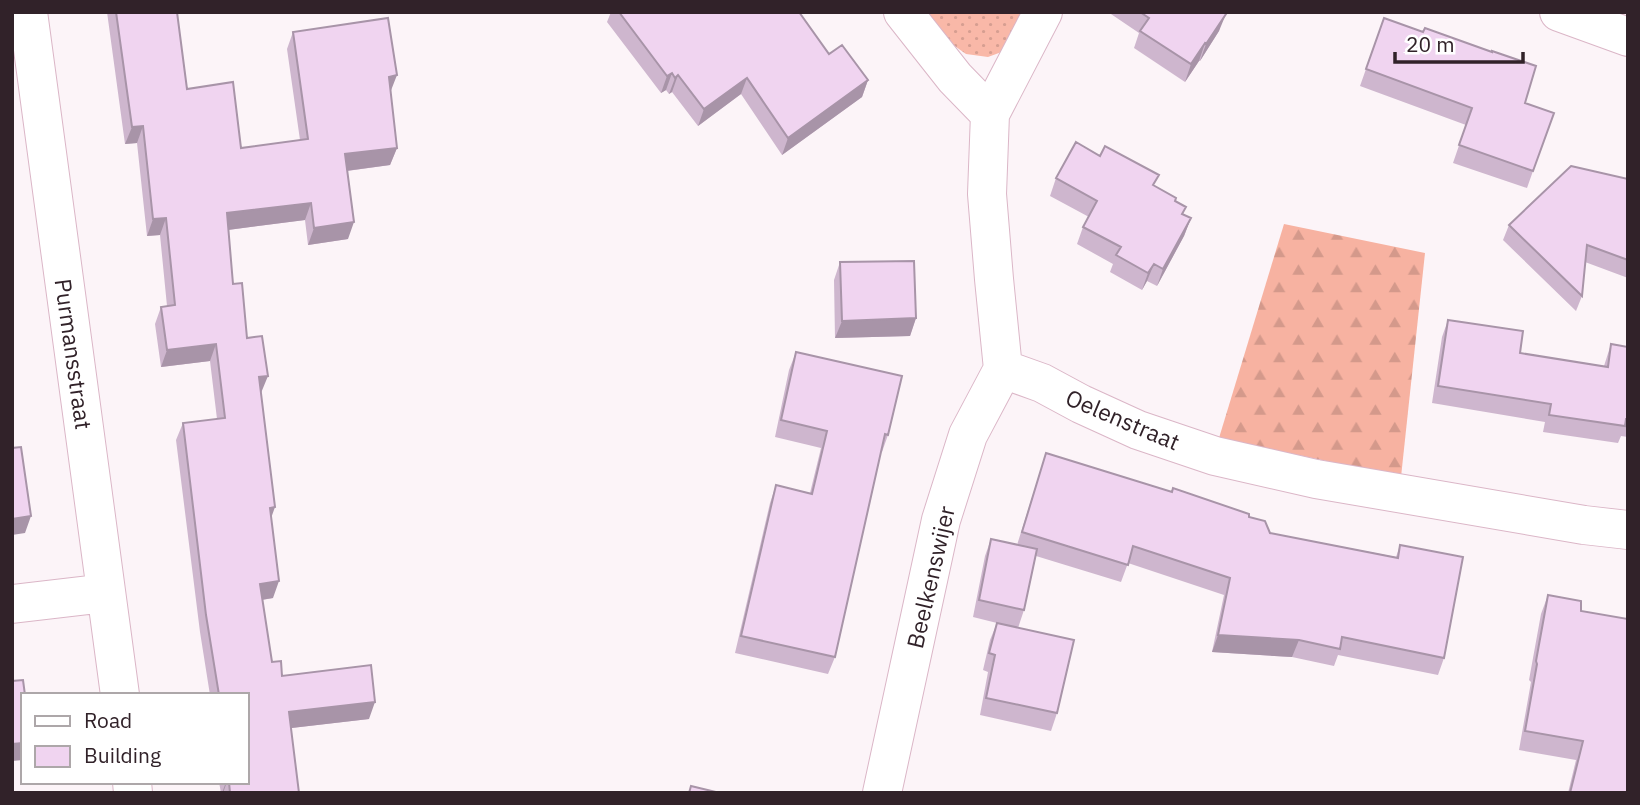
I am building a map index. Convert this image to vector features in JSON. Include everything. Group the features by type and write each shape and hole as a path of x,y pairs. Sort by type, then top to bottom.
{"street":[{"name":"Purmansstraat","path":"28,12 120,693"},
{"path":"904,12 955,78 990,114"},
{"path":"1003,369 987,194 990,114 1043,12"},
{"path":"1559,12 1628,37"},
{"name":"Oelenstraat","path":"1003,369 1042,383 1138,430 1215,456 1316,479 1584,525 1628,530"},
{"name":"Beelkenswijer","path":"881,793 941,520 968,435 1003,369"},
{"path":"12,604 106,593"}],"green space":[{"path":"1284,224 1425,253 1401,477 1219,438"}],"shaded area":[{"path":"926,12 1027,12 1007,50 988,57 966,54 949,42"}],"building":[{"path":"116,12 177,12 187,89 233,82 241,148 308,139 293,32 388,18 397,75 389,77 397,148 345,154 354,222 314,228 311,203 227,213 233,284 242,283 247,338 262,336 268,376 259,377 275,507 270,508 279,581 260,584 272,662 281,661 282,676 371,665 375,702 289,712 299,793 230,793 229,784 248,784 248,693 219,693 206,615 183,423 225,418 216,344 167,350 161,307 175,305 166,218 153,219 143,126 132,127"},
{"path":"619,12 799,12 829,54 842,45 868,80 788,138 747,78 704,109 678,75 675,78 672,73 667,76"},
{"path":"1140,12 1226,14 1191,64 1140,31 1149,18"},
{"path":"1384,18 1423,32 1425,28 1536,66 1525,103 1554,113 1533,171 1459,145 1472,108 1366,69"},
{"path":"1076,142 1100,156 1105,146 1159,175 1153,185 1186,207 1182,214 1191,218 1163,269 1154,264 1148,273 1116,255 1121,247 1083,227 1097,201 1056,178"},
{"path":"1571,166 1628,179 1628,260 1587,245 1582,296 1509,225"},
{"path":"914,261 916,318 842,321 840,262"},
{"path":"1448,320 1523,331 1520,353 1608,367 1611,344 1628,347 1628,419 1625,426 1549,415 1551,404 1438,386"},
{"path":"796,352 902,376 888,435 885,434 835,657 741,636 776,485 812,494 827,431 781,420"},
{"path":"21,447 31,516 12,519 12,448"},
{"path":"1046,453 1172,492 1173,488 1249,514 1249,517 1265,521 1270,533 1398,558 1400,545 1463,557 1444,658 1342,637 1340,649 1299,640 1218,635 1230,578 1133,546 1128,565 1022,532"},
{"path":"991,539 1037,549 1024,610 979,600"},
{"path":"1548,595 1581,601 1581,611 1628,619 1628,793 1570,793 1583,741 1525,731"},
{"path":"997,623 1074,640 1057,713 986,698 995,655 989,653"},
{"path":"23,680 25,693 21,693 21,743 12,744 12,681"},
{"path":"691,786 720,793 689,793"}]}
